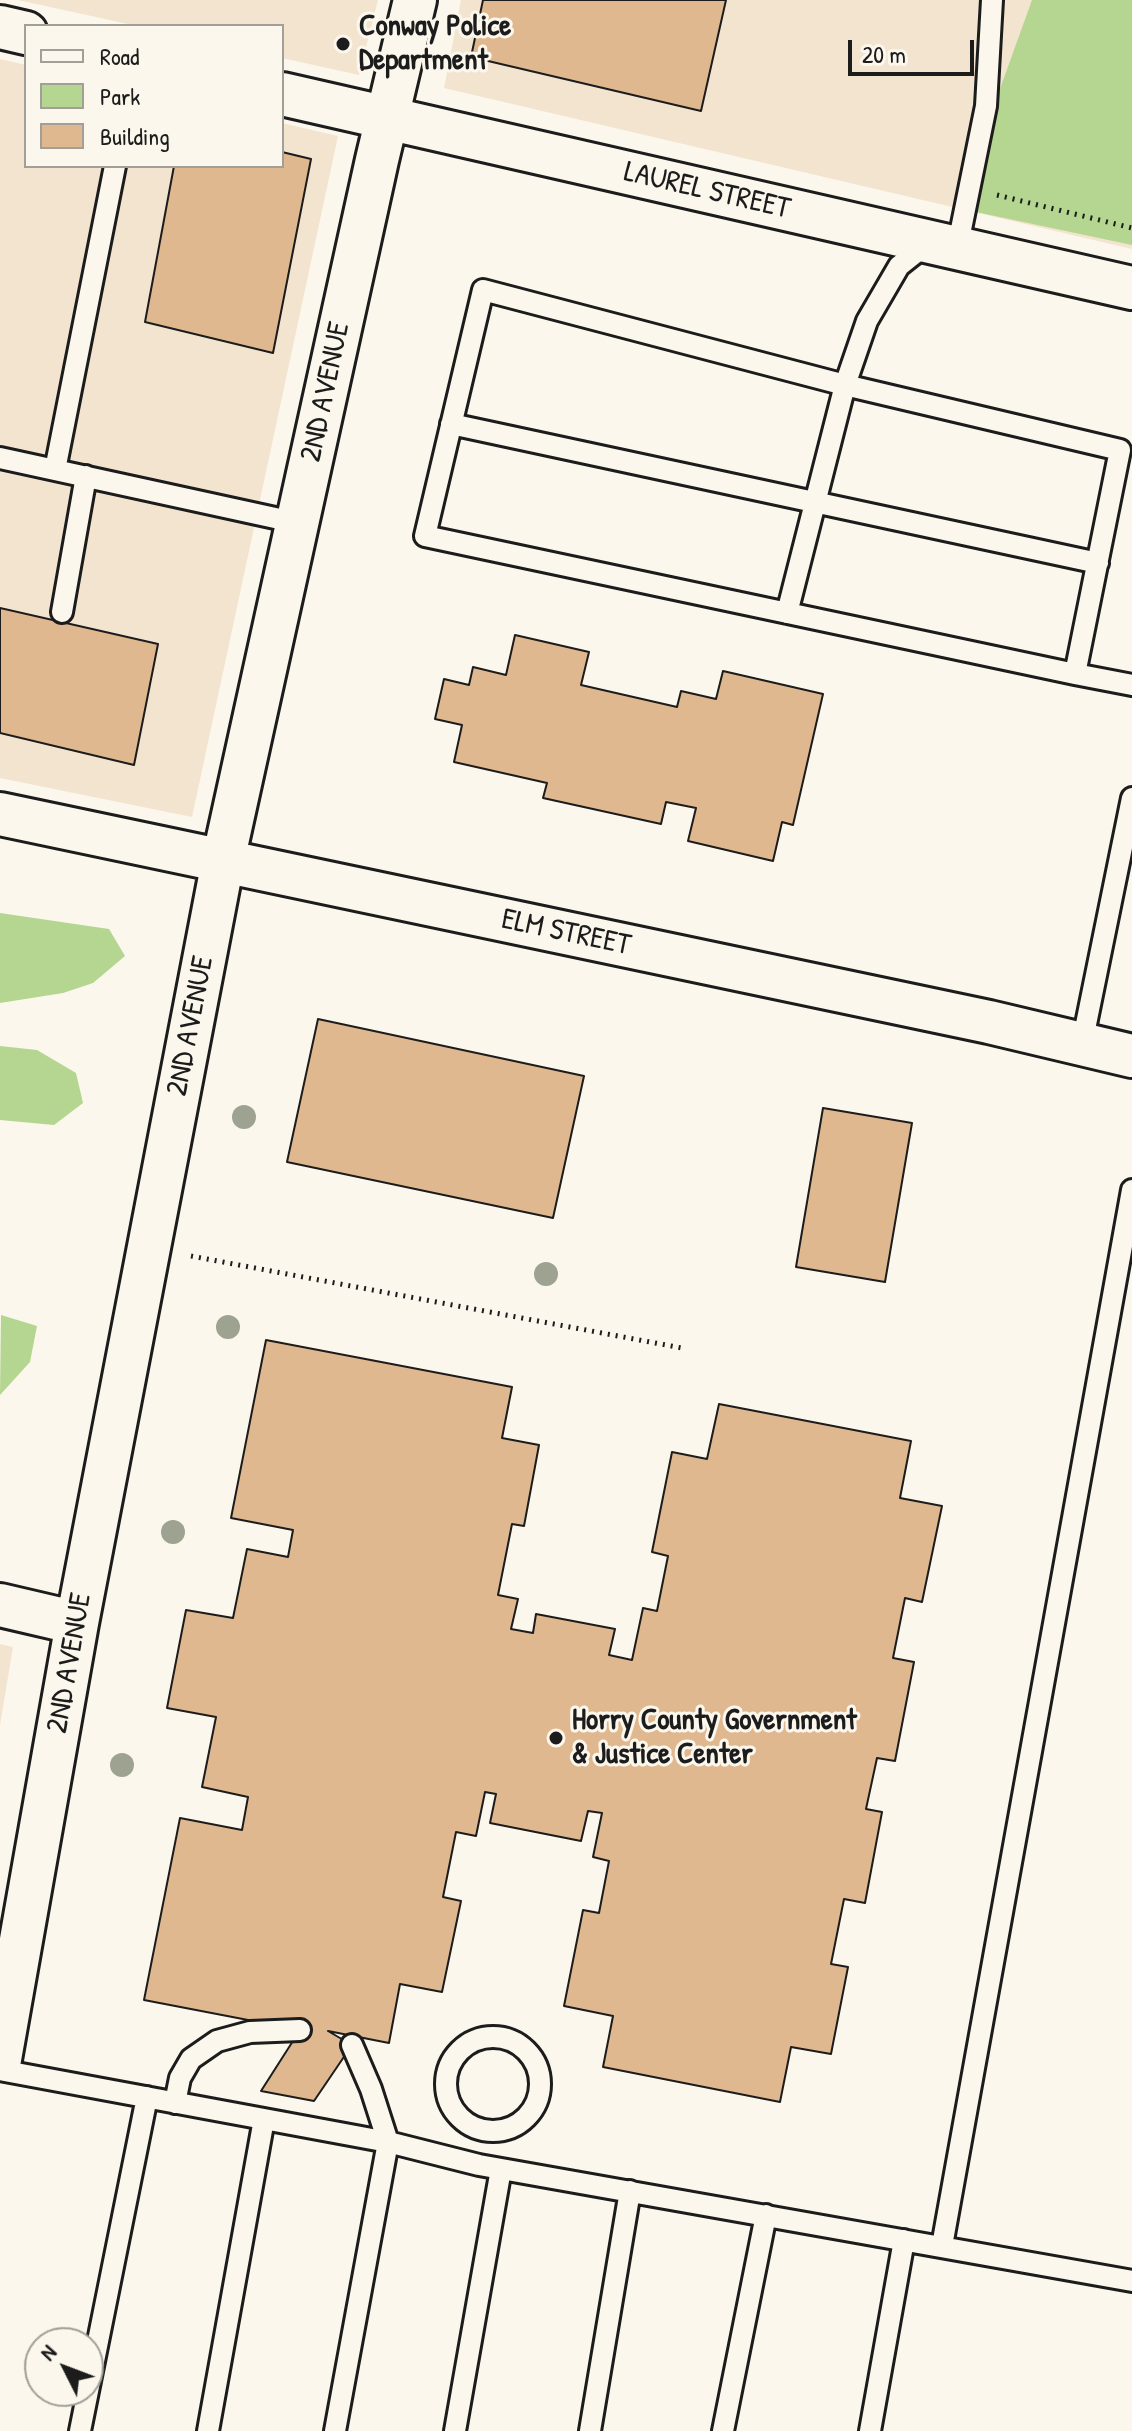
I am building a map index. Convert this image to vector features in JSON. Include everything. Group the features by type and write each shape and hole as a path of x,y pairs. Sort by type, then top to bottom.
{"street":[{"name":"2ND AVENUE","path":"0,2059 77,1623 223,861 415,0"},
{"path":"0,27 24,33"},
{"name":"LAUREL STREET","path":"284,94 1132,288"},
{"name":"ELM STREET","path":"0,814 989,1022 1132,1056"},
{"path":"0,1605 77,1623"}],"lane":[{"path":"787,613 845,385 867,321 899,266 943,245 986,106 992,0"},
{"path":"55,470 115,168"},
{"path":"1075,674 1126,442 845,385 483,290 425,536 1075,674 1132,685"},
{"path":"451,424 1098,563"},
{"path":"0,458 298,523"},
{"path":"62,612 86,476"},
{"path":"1082,1044 1132,798"},
{"path":"942,2246 1132,1190"},
{"path":"175,2103 180,2078 191,2059 217,2041 250,2032 300,2030"},
{"path":"477,2039 508,2039 523,2047 539,2073 537,2103 517,2126 502,2131 484,2129 471,2127 458,2117 446,2089 447,2073 453,2059 477,2039"},
{"path":"335,2431 388,2142 371,2089 352,2045"},
{"path":"0,2070 388,2142 479,2165 1132,2281"},
{"path":"80,2431 147,2097"},
{"path":"208,2431 264,2119"},
{"path":"479,2165 484,2129"},
{"path":"455,2431 501,2169"},
{"path":"590,2431 630,2191"},
{"path":"723,2431 766,2215"},
{"path":"870,2431 904,2240"}],"path":[{"path":"990,193 1132,228"},
{"path":"190,1255 682,1348"}],"shaded area":[{"path":"18,0 378,0 359,75 284,58 284,24 128,24"},
{"path":"461,0 1132,0 1132,249 444,88"},
{"path":"0,59 24,65 24,168 284,168 284,123 338,136 192,817 0,778"},
{"path":"0,1644 13,1647 0,1725"}],"green space":[{"path":"1032,0 1132,0 1132,245 957,208"},
{"path":"0,913 109,929 125,956 93,983 63,993 0,1003"},
{"path":"0,1046 37,1050 76,1073 83,1103 54,1125 0,1120"},
{"path":"1,1315 37,1326 30,1362 0,1395"}],"building":[{"path":"483,0 726,0 701,111 471,57"},
{"path":"284,152 311,159 273,353 145,322 174,168 284,168"},
{"path":"0,608 158,644 134,765 0,733"},
{"path":"515,635 589,652 581,685 677,707 681,691 716,699 723,671 823,694 793,825 782,822 773,861 688,841 696,808 666,802 661,824 543,798 547,783 454,762 462,725 435,719 444,679 469,685 473,667 506,675"},
{"path":"318,1019 584,1076 553,1218 287,1162"},
{"path":"823,1108 912,1123 885,1282 796,1267"},
{"name":"Horry County Government & Justice Center","path":"266,1340 512,1387 502,1438 539,1445 524,1526 512,1524 498,1595 518,1599 511,1629 533,1633 536,1614 615,1629 609,1655 632,1660 643,1608 657,1611 668,1556 652,1552 672,1452 707,1459 719,1404 911,1441 900,1498 942,1506 922,1602 905,1598 893,1658 914,1662 895,1761 877,1758 866,1809 882,1812 865,1903 844,1899 831,1964 848,1967 831,2054 791,2047 780,2102 603,2067 613,2016 564,2006 583,1910 599,1913 609,1861 593,1857 602,1813 588,1811 581,1841 490,1823 496,1794 485,1792 476,1836 456,1832 443,1897 461,1901 442,1992 400,1984 389,2043 328,2031 352,2045 314,2101 261,2091 300,2030 144,2000 180,1818 242,1830 248,1797 202,1787 216,1717 167,1708 186,1610 233,1618 247,1549 288,1557 293,1530 231,1518"}],"place":[{"name":"Conway Police Department","path":"343,44"},
{"name":"Horry County Government & Justice Center","path":"556,1738"}]}
